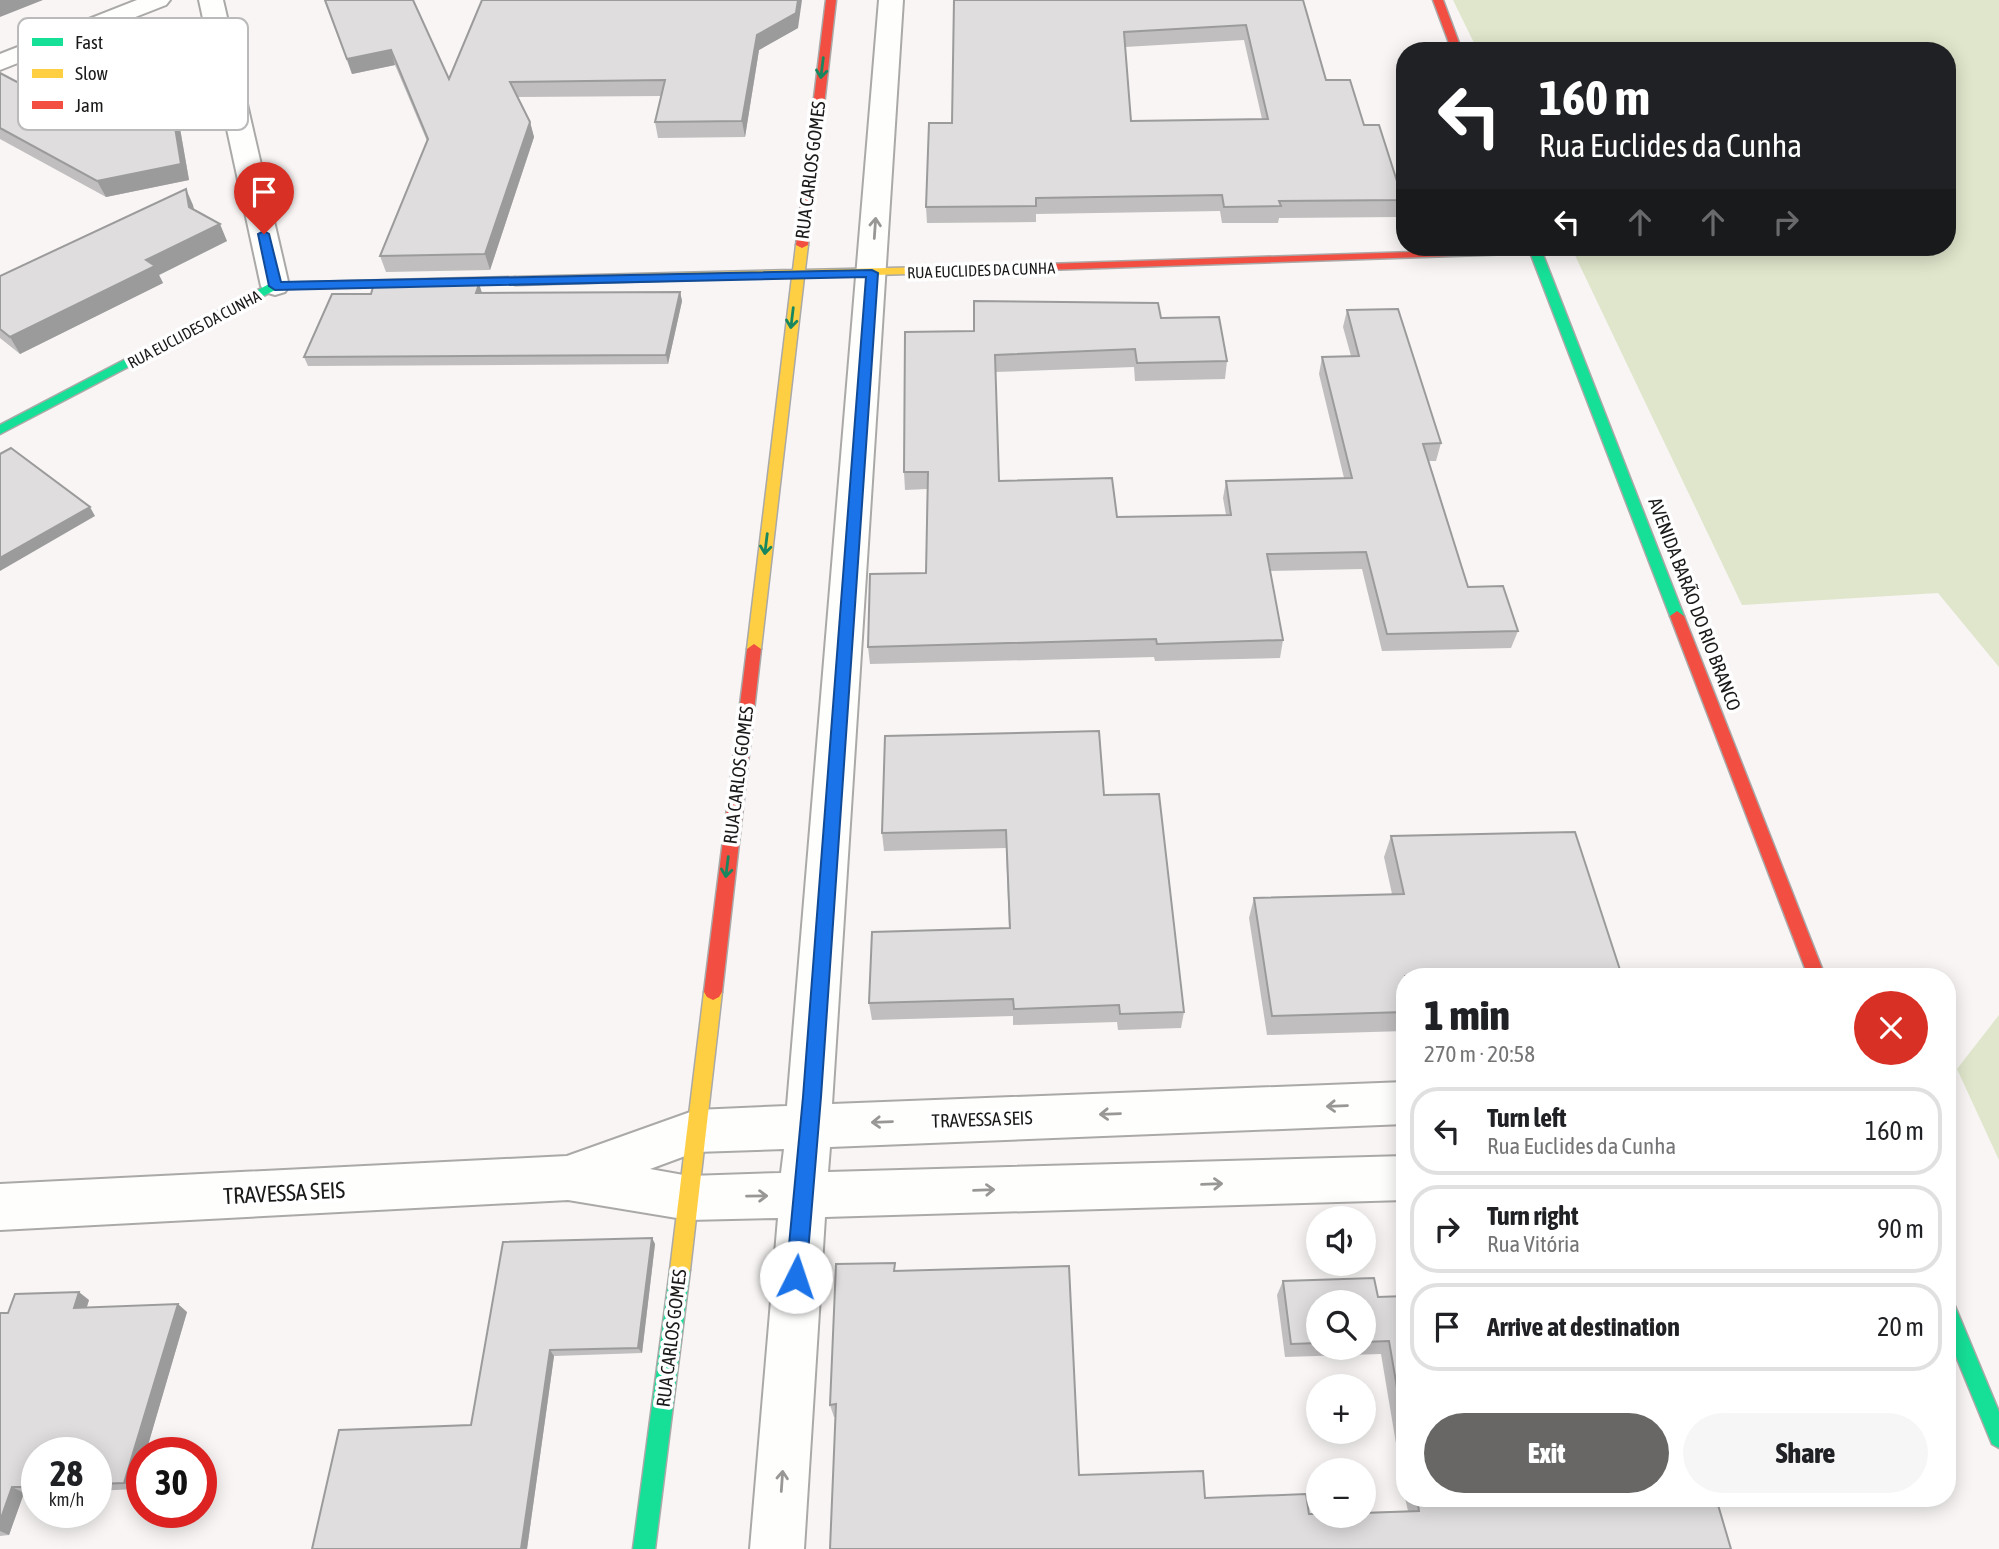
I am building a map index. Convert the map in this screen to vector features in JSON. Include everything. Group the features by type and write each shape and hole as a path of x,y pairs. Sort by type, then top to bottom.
{"street":[{"path":"113,18 158,0"},
{"path":"211,0 215,18"},
{"name":"RUA CARLOS GOMES","path":"644,1549 689,1198 831,0"},
{"path":"777,1549 891,0"},
{"path":"1438,0 1454,42"},
{"path":"0,63 18,56"},
{"path":"240,130 275,286"},
{"name":"RUA EUCLIDES DA CUNHA","path":"0,430 275,286 872,273 1396,254"},
{"name":"AVENIDA BARÃO DO RIO BRANCO","path":"1537,256 1814,968"},
{"name":"TRAVESSA SEIS","path":"568,1178 696,1131 1396,1103"},
{"name":"TRAVESSA SEIS","path":"0,1207 568,1178 689,1198 1396,1178"},
{"path":"1956,1332 1999,1437"}],"green space":[{"path":"1453,0 1999,0 1999,667 1938,593 1742,605 1575,256 1956,256 1956,42 1474,42"},
{"path":"1999,1015 1999,1160 1957,1069"}],"building":[{"path":"325,0 413,0 449,79 482,0 798,0 796,13 757,35 742,121 655,122 665,80 510,82 530,122 485,254 380,256 428,139 391,50 347,59"},
{"path":"954,0 1303,0 1326,80 1350,80 1364,125 1379,125 1396,178 1396,200 1279,201 1281,206 1224,207 1222,195 1036,198 1036,206 926,207 929,123 952,123","holes":["1246,25 1268,119 1131,121 1124,32"]},
{"path":"0,73 18,83 18,130 175,130 181,164 97,181 0,128"},
{"path":"186,189 189,207 220,224 146,260 155,266 10,337 0,329 0,276"},
{"path":"479,284 476,293 680,292 666,355 304,357 332,294 371,294 373,287"},
{"path":"974,301 1158,303 1161,318 1219,317 1227,361 1137,363 1135,349 995,355 999,481 1112,478 1117,517 1231,515 1226,481 1352,478 1322,357 1359,356 1347,310 1398,309 1441,443 1423,444 1468,587 1503,586 1518,631 1387,634 1366,552 1267,554 1283,640 1157,644 1156,639 868,647 870,574 926,573 928,472 904,472 905,332 974,331"},
{"path":"11,448 90,507 0,558 0,454"},
{"path":"1099,731 1104,795 1159,794 1184,1012 1120,1014 1119,1005 1014,1009 1013,999 869,1003 872,932 1010,928 1006,830 882,833 885,736"},
{"path":"1575,832 1619,968 1396,968 1396,1012 1272,1016 1254,898 1404,894 1391,836"},
{"path":"652,1238 638,1348 550,1350 521,1549 312,1549 339,1430 471,1425 503,1242"},
{"path":"895,1263 894,1271 1069,1266 1079,1475 1203,1471 1205,1498 1306,1494 1306,1528 1376,1528 1376,1513 1419,1511 1418,1507 1719,1507 1731,1549 830,1549 836,1404 830,1405 836,1264"},
{"path":"1374,1278 1378,1297 1396,1296 1396,1382 1389,1341 1376,1342 1376,1290 1306,1290 1306,1343 1291,1344 1283,1281"},
{"path":"79,1292 74,1308 178,1304 138,1437 126,1437 124,1483 112,1483 112,1437 21,1437 21,1487 12,1487 0,1521 0,1313 8,1313 15,1294"}],"traffic: fast":[{"path":"1537,256 1677,616"},
{"path":"0,430 275,286 515,281"},
{"path":"644,1549 680,1270"},
{"path":"1956,1332 1999,1437"}],"traffic: slow":[{"path":"754,649 802,245"},
{"path":"515,281 1013,268"},
{"path":"680,1270 713,992"}],"traffic: jam":[{"path":"802,245 831,0"},
{"path":"1438,0 1454,42"},
{"path":"1013,268 1396,256"},
{"path":"1677,616 1814,968"},
{"path":"713,992 754,649"}],"route":[{"path":"264,234 275,286 872,273 810,1125 796,1277"}]}
